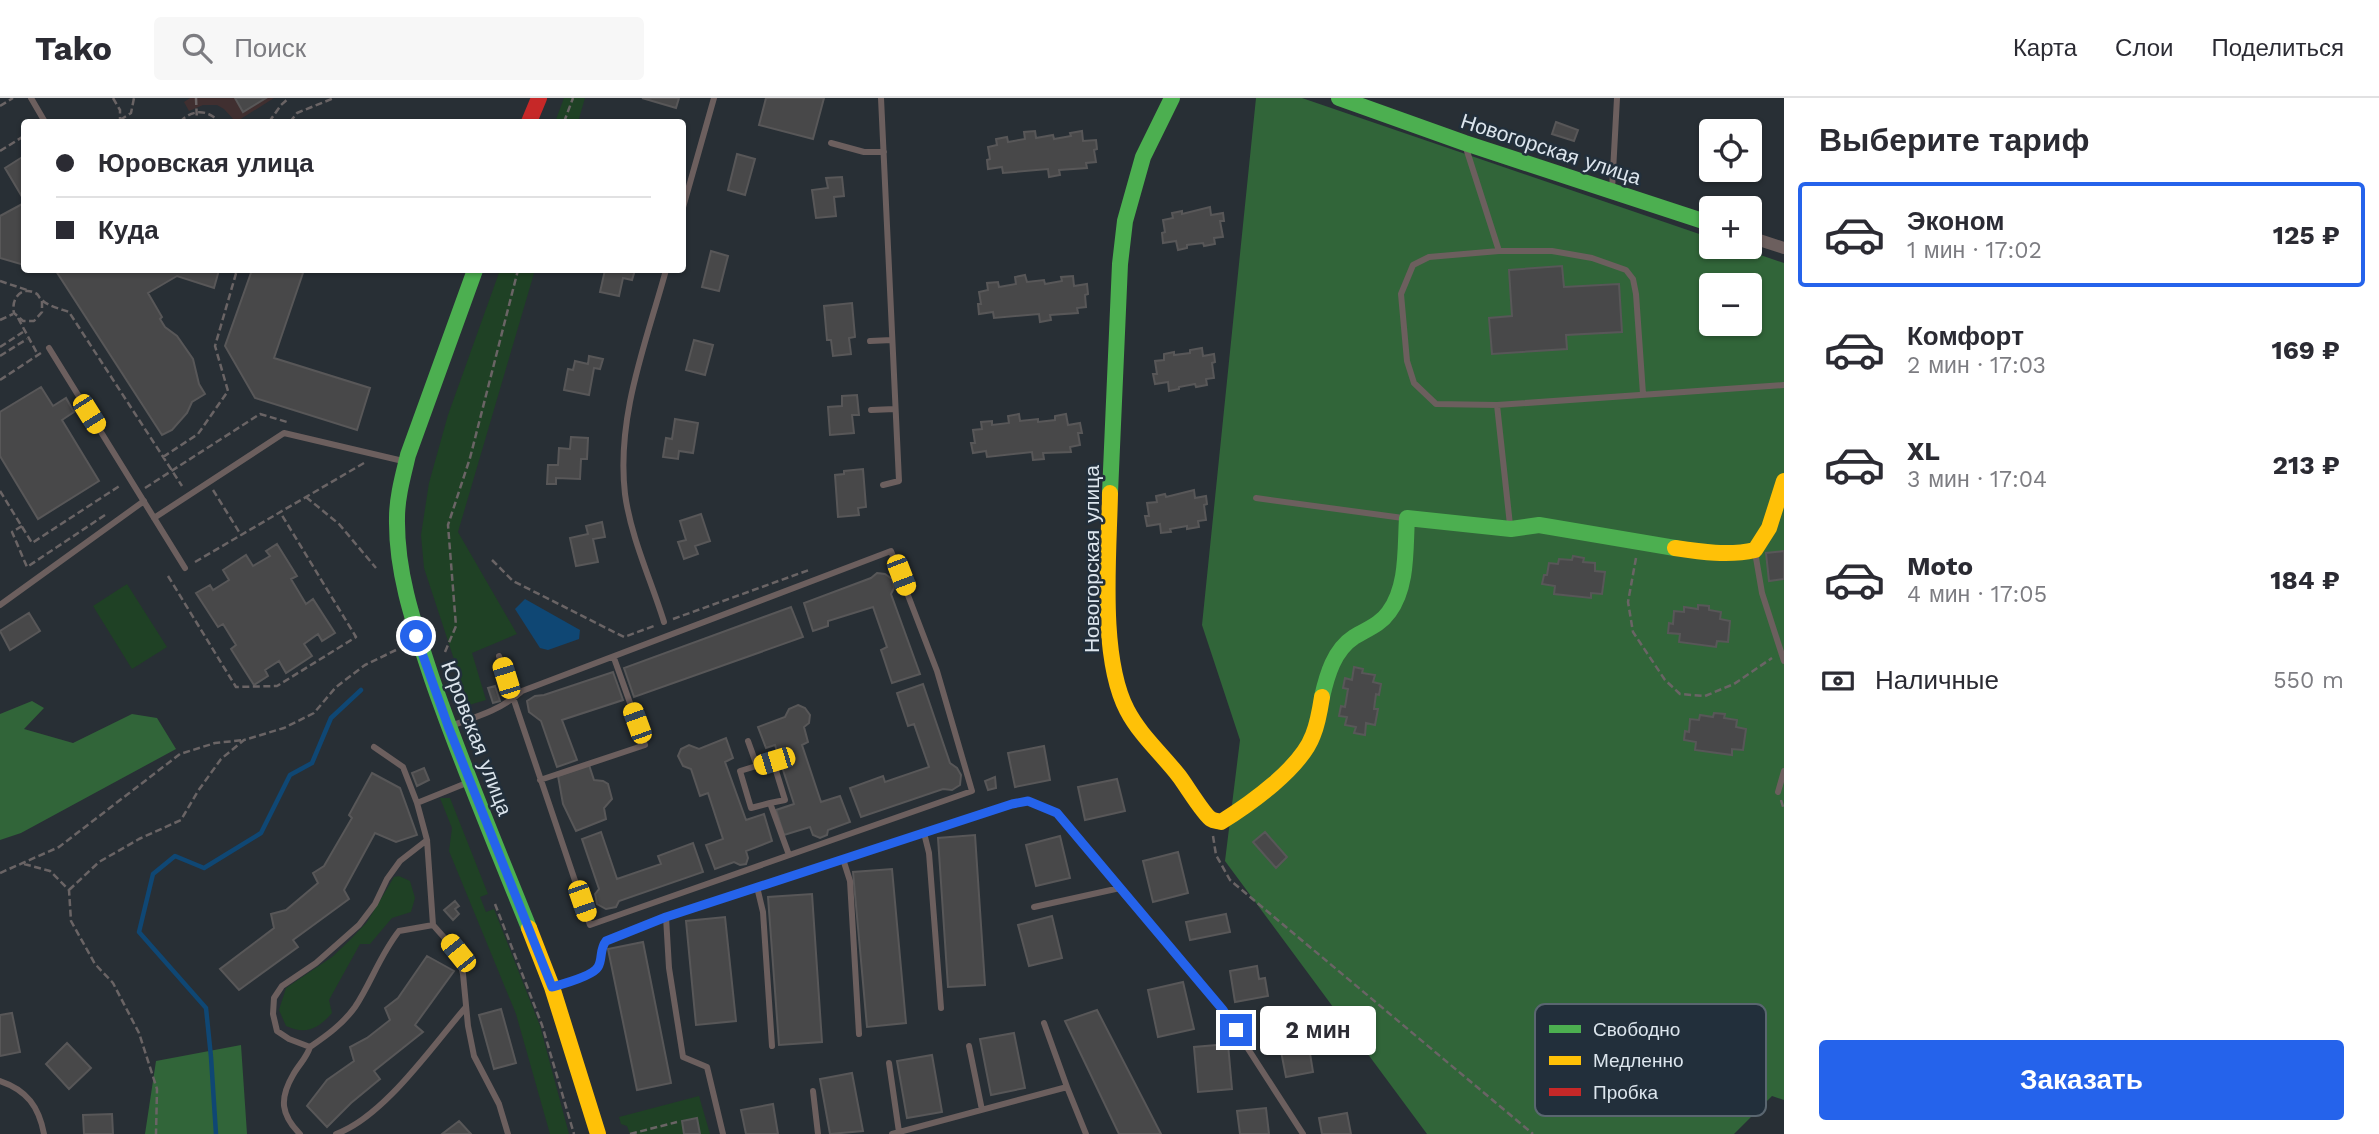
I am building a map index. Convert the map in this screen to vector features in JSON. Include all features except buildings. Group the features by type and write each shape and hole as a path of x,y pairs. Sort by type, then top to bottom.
{"street":[{"path":"530,119 539,98"},
{"name":"Новогорская улица","path":"1172,98 1157,124 1125,221 1113,424 1109,602 1113,662 1119,692 1130,718 1145,740 1185,783 1210,819"},
{"name":"Новогорская улица","path":"1339,98 1465,143 1699,220"},
{"path":"1762,241 1784,248"},
{"name":"Юровская улица","path":"474,273 407,461 397,518 400,559 416,636 448,726 552,987 598,1134"},
{"path":"1210,819 1221,822 1245,807 1285,770 1313,738 1329,674 1344,644 1380,622 1394,609 1401,583 1407,518 1511,529 1539,524 1711,553 1741,554 1755,550 1766,534 1784,481"}],"lane":[{"path":"31,98 43,119"},
{"path":"686,197 714,98"},
{"path":"881,98 899,481 883,485"},
{"path":"1612,192 1617,98"},
{"path":"831,143 864,152 884,152"},
{"path":"1465,143 1499,251"},
{"path":"1643,394 1636,295 1633,279 1626,270 1592,258 1552,251 1499,251 1429,257 1413,265 1401,294 1407,361 1414,383 1436,404 1497,405 1784,385"},
{"path":"664,622 634,533 625,495 623,445 630,400 665,273"},
{"path":"870,341 892,340"},
{"path":"48,348 185,568"},
{"path":"1497,405 1511,529"},
{"path":"871,410 895,409"},
{"path":"154,518 284,433 407,461"},
{"path":"1256,498 1407,518"},
{"path":"0,605 144,501"},
{"path":"1755,550 1762,593 1784,661"},
{"path":"448,726 494,711 512,700 522,691 891,551 937,671 972,791 590,925 512,700 499,656"},
{"path":"540,780 645,745 614,658"},
{"path":"748,741 757,766"},
{"path":"374,747 402,767 417,803 427,840 433,925 458,953 474,1056 499,1104 508,1134"},
{"path":"774,761 785,800 770,803 751,808 740,771 774,761"},
{"path":"1778,792 1784,771"},
{"path":"417,803 471,781"},
{"path":"552,987 593,973 599,966 601,949 606,941 666,917 1028,801 1057,813 1223,1010 1303,1134"},
{"path":"770,803 789,855"},
{"path":"924,833 929,853 942,1009"},
{"path":"310,1047 277,1031 273,1014 274,998 282,986 316,963 359,925 375,904 387,879 400,861 427,840"},
{"path":"844,859 850,881 859,1034"},
{"path":"757,887 763,912 772,1046"},
{"path":"1034,906 1120,888"},
{"path":"666,917 669,968 683,1057 707,1067 723,1134"},
{"path":"300,1134 289,1123 283,1107 286,1088 306,1059 310,1047 332,1031 354,1009 386,948 399,932 433,925"},
{"path":"336,1134 371,1114 404,1080 466,1007"},
{"path":"1044,1024 1086,1134"},
{"path":"970,1046 982,1110"},
{"path":"889,1063 896,1133 1067,1087"},
{"path":"0,1081 23,1093 36,1105 44,1134"},
{"path":"813,1091 818,1134"}],"path":[{"path":"0,106 13,98"},
{"path":"113,98 120,110 120,119"},
{"path":"123,119 131,113 134,98"},
{"path":"196,98 197,119"},
{"path":"272,119 289,98"},
{"path":"292,119 297,113 334,98"},
{"path":"565,119 573,98"},
{"path":"183,119 196,112 216,119"},
{"path":"0,151 21,138"},
{"path":"163,457 198,434 228,391 215,346 236,273"},
{"path":"445,652 456,626 448,525 470,458 517,273"},
{"path":"0,281 30,291 42,301 42,312 34,321 18,318"},
{"path":"30,291 19,294 15,298 13,308 23,332 38,355"},
{"path":"42,301 69,312 181,487 202,473 241,536"},
{"path":"0,320 14,313"},
{"path":"0,347 23,332"},
{"path":"0,356 27,339"},
{"path":"0,380 48,348"},
{"path":"280,512 356,637 277,686 236,687 168,577 363,463 372,464"},
{"path":"0,491 32,543 130,479"},
{"path":"306,497 339,524 376,568"},
{"path":"22,526 12,532 27,567 105,515"},
{"path":"1639,541 1628,603 1633,632 1665,680 1680,694 1705,696 1734,684 1780,652"},
{"path":"492,560 513,581 624,637 816,567"},
{"path":"0,873 59,847 180,754 215,743 244,740 285,728 314,713 336,687 365,665 396,650"},
{"path":"69,890 99,862 139,839 181,820 221,759 244,740"},
{"path":"1210,819 1216,855 1230,880 1533,1134"},
{"path":"24,864 50,871 69,890 71,921 95,964 113,983 139,1033 157,1089 156,1134"},
{"path":"495,904 542,1025 574,1134"},
{"path":"630,1134 677,1122"}],"shaded area":[{"path":"190,98 274,98 241,119 233,119 217,105 203,105 189,111 184,102"}],"green space":[{"path":"564,98 585,98 579,119 556,119"},
{"path":"1256,98 1302,98 1699,234 1699,259 1762,259 1762,256 1784,263 1784,1100 1772,1096 1766,1102 1766,1004 1535,1004 1535,1116 1752,1116 1734,1134 1427,1134 1225,861 1240,740 1202,625"},
{"path":"499,273 534,273 458,532 517,634 472,653 486,700 469,705 424,568 421,535 429,483 448,415"},
{"path":"127,584 167,647 132,669 93,606"},
{"path":"32,701 44,708 24,729 73,743 132,714 157,718 176,749 21,833 0,840 0,714"},
{"path":"440,798 450,798 488,894 480,897 486,912 494,909 540,1026 569,1134 550,1134 516,1014 449,851 452,828"},
{"path":"399,876 410,881 415,898 411,912 392,918 370,944 360,944 329,1000 332,1013 327,1019 317,1027 306,1030 286,1026 279,1010 286,988 332,957 351,939 367,922 394,877"},
{"path":"241,1045 247,1134 145,1134 156,1061"},
{"path":"699,1096 710,1134 630,1134 627,1126 621,1124 619,1117"}],"water":[{"path":"525,599 580,630 579,639 548,650 540,648 515,609"}],"waterway":[{"path":"216,1134 206,1008 139,932 153,874 175,856 204,868 261,833 290,775 312,763 331,718 361,690"}],"traffic: fast":[{"path":"1110,493 1120,264 1125,221 1143,157 1172,98"},
{"path":"1339,98 1465,143 1699,220"},
{"path":"474,273 408,455 398,502 398,539 403,580 432,679 529,928"},
{"path":"1322,697 1329,672 1341,649 1354,637 1382,620 1395,602 1403,579 1407,518 1511,529 1539,525 1675,548"}],"traffic: slow":[{"path":"1675,548 1725,553 1755,550 1769,528 1784,481"},
{"path":"1110,493 1109,634 1118,688 1138,728 1212,820 1221,822 1246,805 1298,760 1313,735 1322,697"},
{"path":"529,928 552,987 598,1134"}],"traffic: jam":[{"path":"530,119 539,98"}],"route":[{"path":"416,636 448,726 552,987 597,970 601,949 606,941 666,917 1028,801 1057,813 1223,1010 1236,1030"}]}
